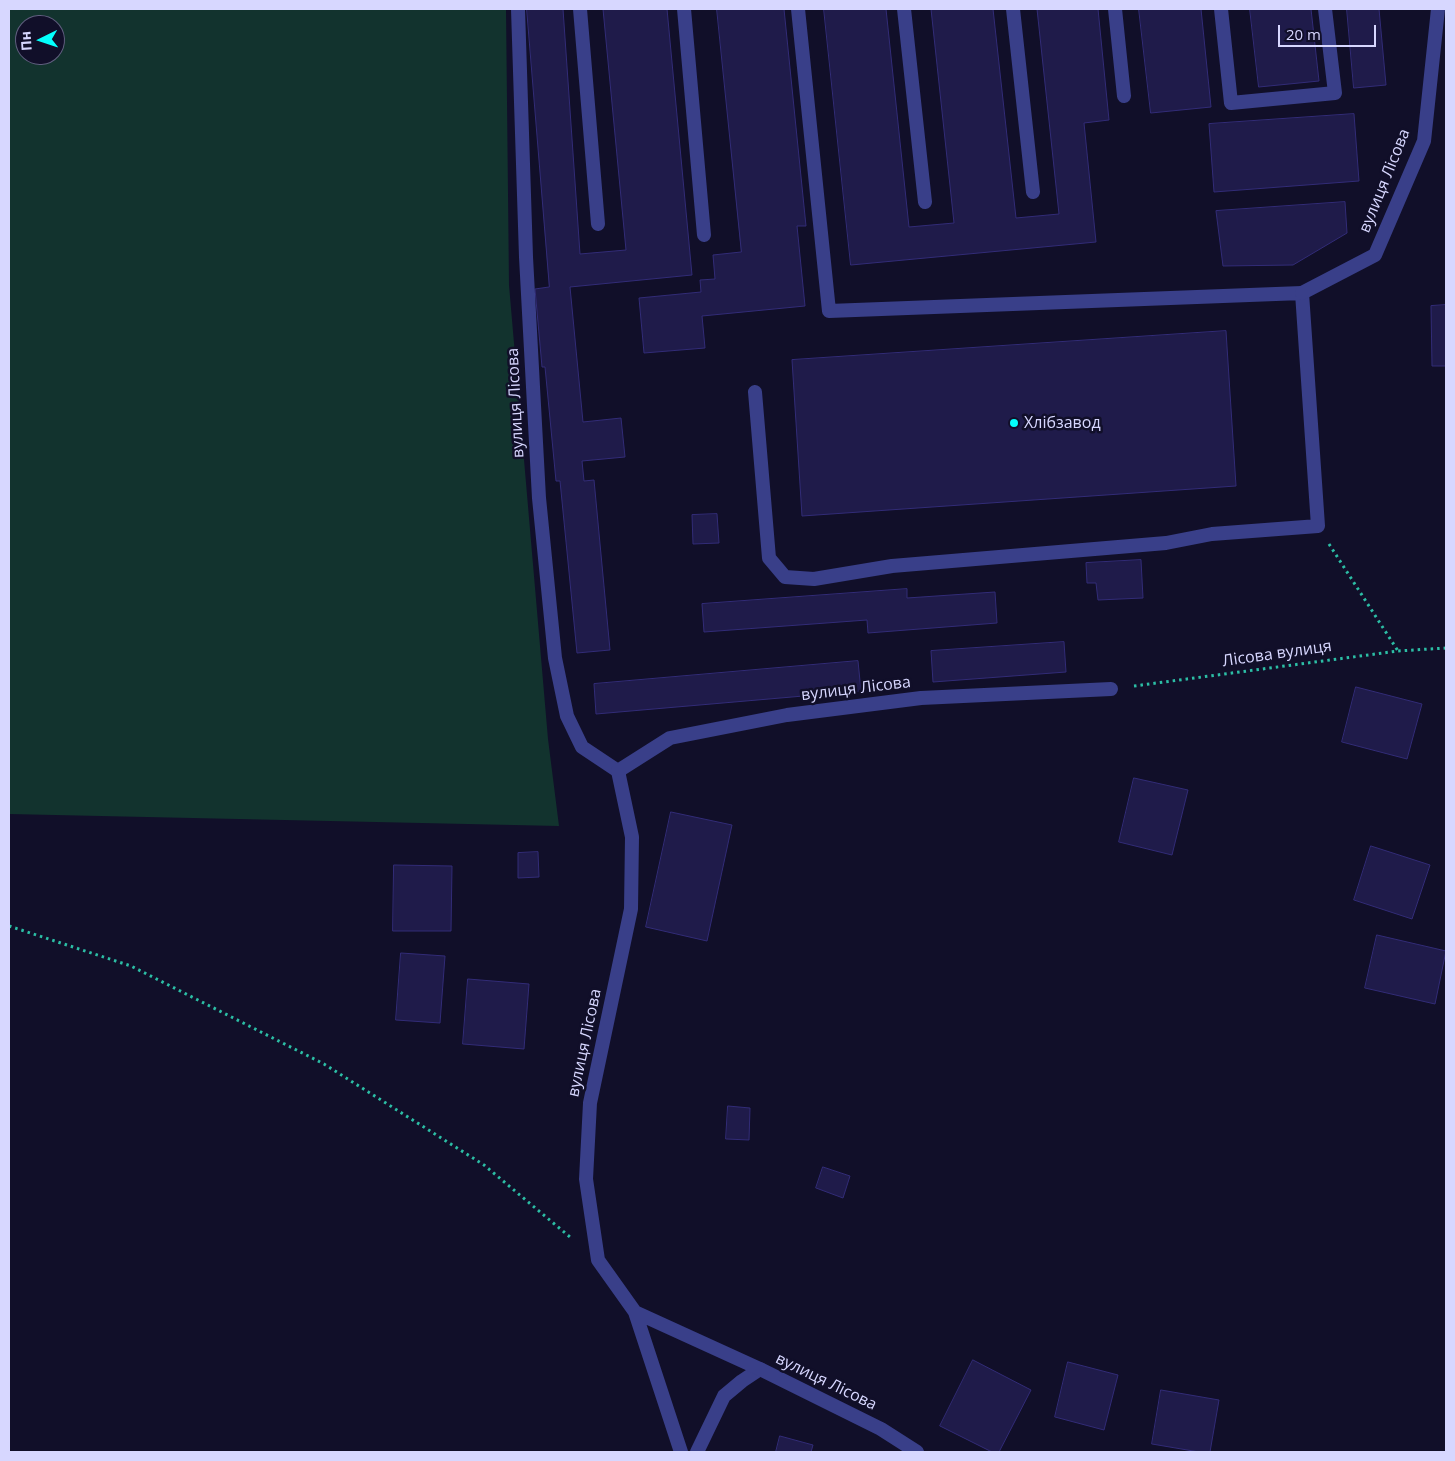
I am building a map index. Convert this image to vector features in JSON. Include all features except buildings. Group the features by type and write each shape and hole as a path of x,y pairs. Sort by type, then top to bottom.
{"street":[{"name":"вулиця Лісова","path":"518,9 526,256 538,489 555,658 567,716 582,747 618,771 632,837 631,909 590,1103 586,1179 598,1260 635,1312 681,1452"},
{"path":"580,9 598,224"},
{"path":"684,9 704,235"},
{"path":"755,392 769,558 784,578 814,579 892,566 1166,543 1212,534 1318,526 1302,293 829,311 798,9"},
{"path":"904,9 924,202"},
{"path":"1013,9 1033,192"},
{"path":"1115,9 1124,96"},
{"path":"1220,9 1231,102 1334,92 1325,9"},
{"name":"вулиця Лісова","path":"1302,293 1375,255 1424,142 1438,9"},
{"name":"вулиця Лісова","path":"618,771 670,738 787,715 921,698 1111,689"},
{"name":"вулиця Лісова","path":"635,1312 760,1369 882,1429 917,1452"},
{"path":"697,1452 724,1396 760,1369"}],"path":[{"path":"1318,526 1398,651"},
{"name":"Лісова вулиця","path":"1111,689 1398,651 1446,648"},
{"path":"9,926 131,966 324,1064 484,1165 598,1260"}],"green space":[{"path":"9,9 506,9 509,285 548,739 559,826 9,814"}],"place":[{"name":"Хлібзавод","path":"1014,423"}]}
